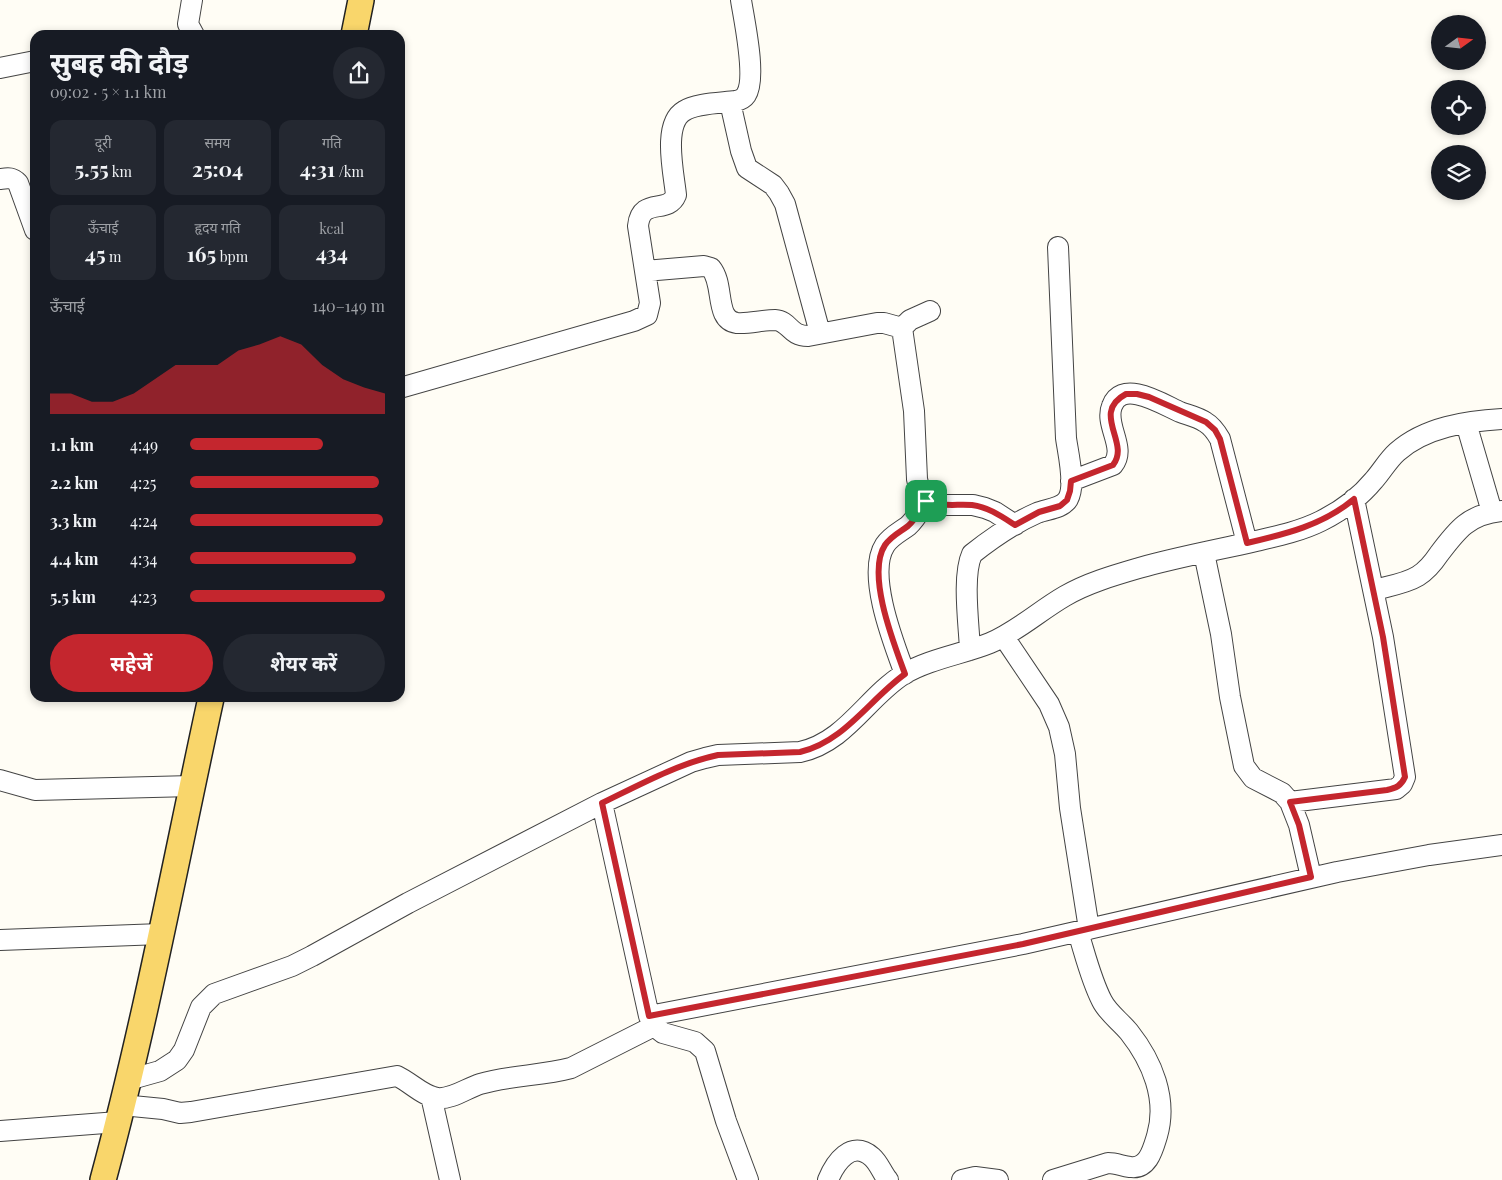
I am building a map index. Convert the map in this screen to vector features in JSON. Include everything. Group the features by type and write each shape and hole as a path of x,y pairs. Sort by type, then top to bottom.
{"main road":[{"path":"355,30 361,0"},
{"path":"103,1180 161,934 210,702"}],"street":[{"path":"191,30 188,24 192,0"},
{"path":"405,387 647,316 650,303 638,226 639,218 647,208 667,204 674,200 676,195 671,142 675,122 684,110 695,106 730,102 742,99 746,95 750,85 750,59 741,0"},
{"path":"0,68 30,61"},
{"path":"730,102 740,151 747,168 773,186 779,192 785,204 820,333"},
{"path":"0,180 14,179 18,184 30,216"},
{"path":"970,650 968,595 969,562 972,554 1015,525 1039,512 1060,506 1067,500 1070,491 1058,247"},
{"path":"646,271 704,266 711,268 718,280 722,311 729,321 749,323 776,320 783,322 800,336 876,323 884,323 902,328"},
{"path":"930,310 910,320 902,328 914,411 917,479 920,492 926,501 935,505 973,505 985,508 1015,525"},
{"path":"1071,481 1113,465 1116,460 1118,453 1111,413 1112,405 1117,399 1126,394 1149,397 1206,422 1215,430 1220,439 1247,543"},
{"path":"128,1080 160,1071 177,1060 184,1050 201,1007 214,994 292,966 408,903 602,803 662,775 705,758 718,755 788,753 812,750 839,733 905,674 1004,636 1067,594 1136,569 1283,534 1320,522 1364,491 1398,451 1421,437 1442,428 1502,419"},
{"path":"1374,590 1406,582 1418,576 1428,569 1456,531 1465,523 1479,516 1497,511 1466,423"},
{"path":"1290,802 1396,789 1402,784 1405,777 1383,637 1354,499"},
{"path":"905,674 887,624 880,585 880,556 889,540 909,526 926,501"},
{"path":"1204,553 1221,634 1230,696 1244,766 1253,778 1282,793 1290,802 1299,825 1311,877"},
{"path":"1004,636 1049,704 1060,727 1065,754 1084,931 1102,1002 1136,1042 1158,1087 1160,1119 1153,1148 1148,1160 1144,1164 1131,1167 1117,1163 1108,1163 1053,1180"},
{"path":"0,780 35,790 192,786"},
{"path":"602,803 651,1021 663,1033 695,1042 705,1051 726,1121 748,1180"},
{"path":"0,1131 163,1109 180,1113 191,1112 397,1076 431,1096 439,1098 494,1080 558,1072 571,1068 651,1021 1084,931 1311,877 1429,855 1502,845"},
{"path":"0,940 161,934"},
{"path":"431,1096 450,1180"},
{"path":"828,1180 837,1161 853,1151 862,1151 872,1156 888,1180"},
{"path":"962,1180 975,1177 998,1180"}],"route":[{"path":"1126,394 1149,397 1206,422 1215,430 1220,439 1247,543 1320,522 1354,499 1383,637 1405,777 1402,784 1396,789 1290,802 1299,825 1311,877 1189,907 1023,944 649,1016 602,803 691,762 705,758 718,755 788,753 812,750 839,733 905,674 887,624 880,585 880,556 889,540 909,526 926,501 935,505 973,505 985,508 1015,525 1039,512 1060,506 1067,500 1071,481 1113,465 1116,460 1118,453 1112,426 1112,405 1117,399 1126,394"}]}
